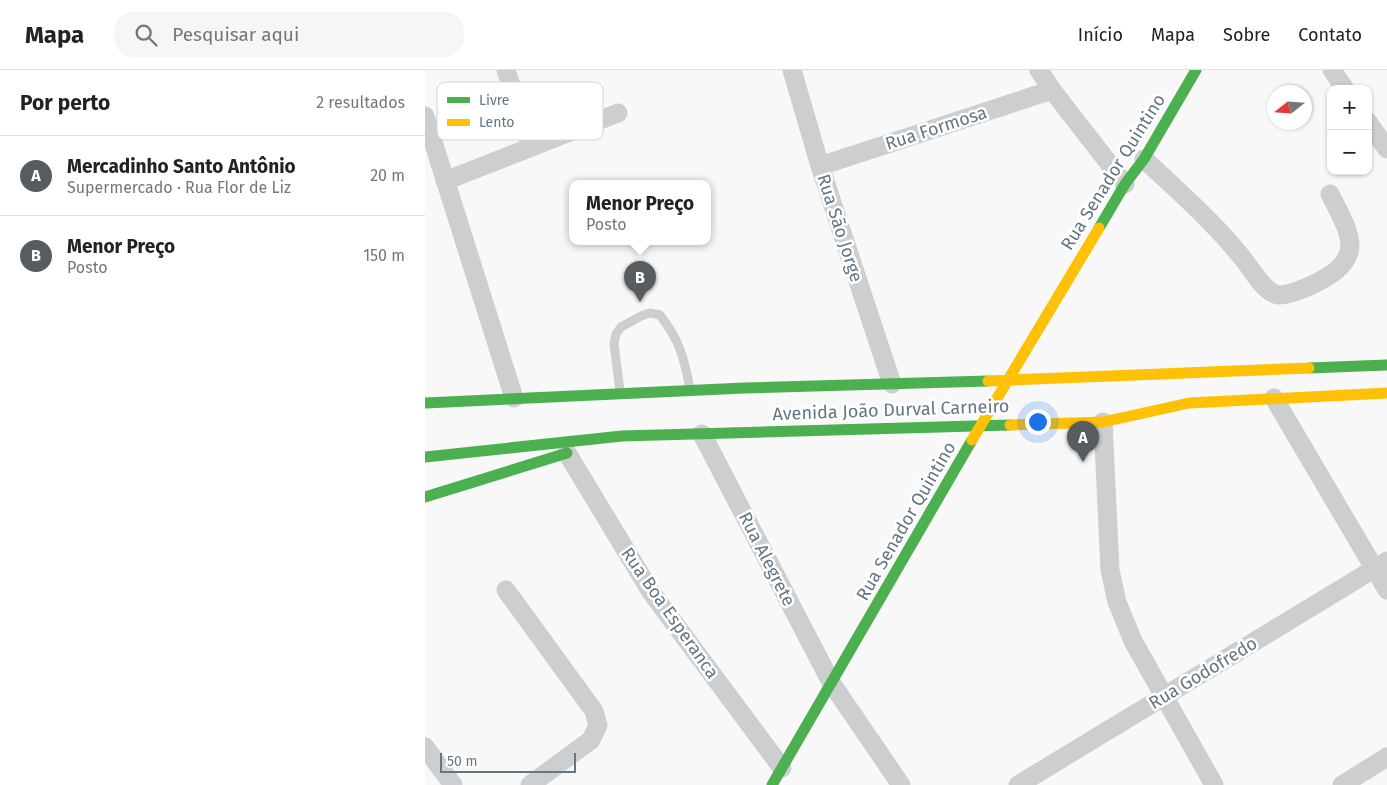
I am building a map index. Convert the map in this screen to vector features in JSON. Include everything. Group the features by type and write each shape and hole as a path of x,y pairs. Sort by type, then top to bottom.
{"main road":[{"name":"Rua Senador Quintino","path":"772,785 1006,381 1125,184 1144,159 1196,70"},
{"name":"Avenida João Durval Carneiro","path":"425,403 690,391 745,394 892,384 1387,365"},
{"name":"Avenida João Durval Carneiro","path":"425,457 622,436 1103,422 1138,416 1189,403 1387,393"},
{"path":"732,432 742,419"},
{"path":"425,497 622,436"}],"street":[{"path":"506,70 510,82"},
{"name":"Rua São Jorge","path":"792,70 820,166 892,384"},
{"path":"1039,70 1052,90 1125,184"},
{"path":"1332,70 1342,85"},
{"name":"Rua Formosa","path":"820,166 1052,90"},
{"path":"603,119 618,113"},
{"path":"425,116 514,398"},
{"path":"1372,127 1387,148"},
{"path":"529,140 531,146"},
{"path":"445,181 547,140"},
{"path":"1144,159 1224,235 1262,283 1273,294 1278,295 1311,285 1337,272 1347,260 1350,248 1347,227 1331,194"},
{"path":"1274,398 1381,565 1387,590"},
{"path":"1103,422 1110,570 1117,602 1133,641 1214,785"},
{"name":"Rua Alegrete","path":"702,434 832,684 901,785"},
{"name":"Rua Boa Esperanca","path":"567,453 651,592 782,768"},
{"name":"Rua Godofredo","path":"1018,785 1381,565"},
{"path":"506,590 594,711 598,725 591,740 530,785"},
{"path":"425,747 453,785"},
{"path":"1342,785 1387,756"}],"lane":[{"path":"621,394 614,344 616,334 621,326 651,313 660,315 678,341 683,352 690,391"}],"traffic: fast":[{"path":"1099,228 1125,184 1144,159 1196,70"},
{"path":"1309,368 1387,365"},
{"path":"425,403 744,388 988,381"},
{"path":"425,457 622,436 1010,425"},
{"path":"772,785 972,440"},
{"path":"425,497 567,453"}],"traffic: slow":[{"path":"972,440 1099,228"},
{"path":"988,381 1309,368"},
{"path":"1010,425 1103,422 1189,403 1387,393"}],"place":[{"name":"Menor Preço","path":"640,302"},
{"name":"Mercadinho Santo Antônio","path":"1083,462"}]}
